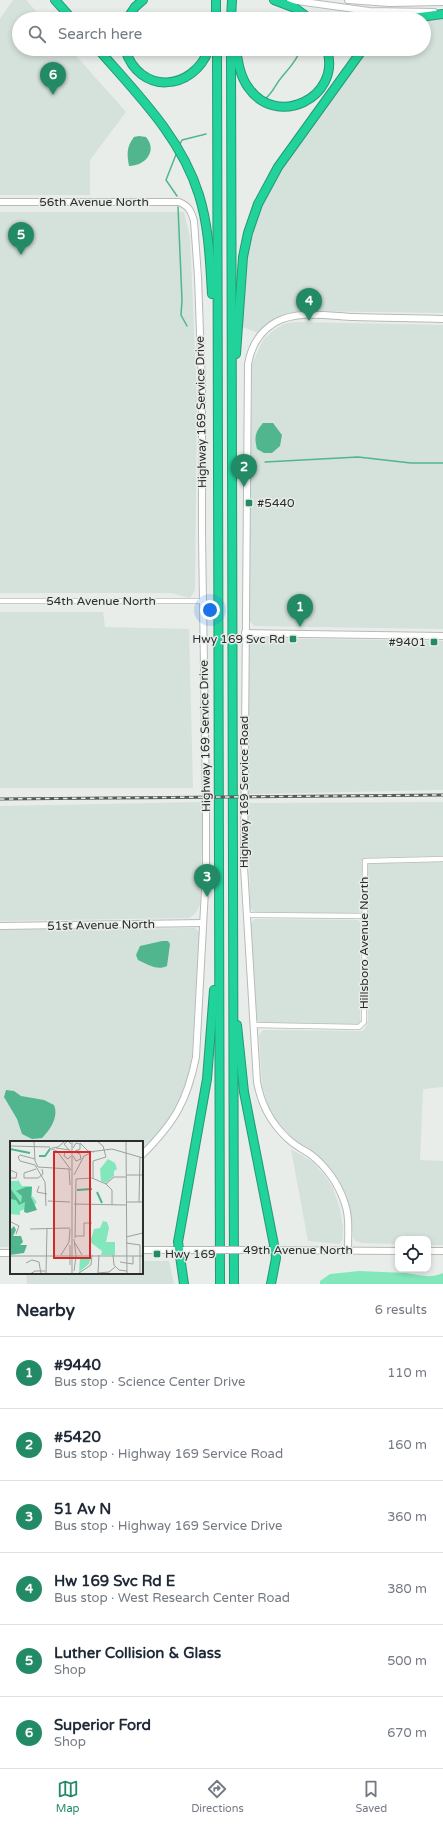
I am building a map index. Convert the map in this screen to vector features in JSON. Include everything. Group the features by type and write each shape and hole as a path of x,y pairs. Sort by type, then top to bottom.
{"highway":[{"path":"55,0 66,12"},
{"path":"132,12 143,0"},
{"path":"216,0 216,12"},
{"path":"232,0 232,12"},
{"path":"274,0 295,8 300,12"},
{"path":"431,15 443,13"},
{"path":"104,56 159,120 180,151 194,181 199,195 207,231 217,368"},
{"path":"128,56 130,62 140,73 151,80 164,82 180,80 192,74 206,56"},
{"path":"217,56 218,958 220,1284"},
{"path":"231,56 232,976 234,1284"},
{"path":"238,56 244,81 252,92 263,101 283,107 302,103 319,91 328,74 330,63 328,56"},
{"path":"231,391 236,358 241,271 246,242 253,216 265,189 278,166 358,56"},
{"path":"184,1284 178,1242 207,1079 214,981 218,958"},
{"path":"232,976 244,1092 275,1250 276,1258 271,1284"}],"street":[{"path":"290,0 369,11 389,12"},
{"path":"348,0 389,4 443,2"},
{"path":"431,13 443,13"},
{"name":"56th Avenue North","path":"0,202 179,202 188,207"},
{"name":"Highway 169 Service Drive","path":"143,1154 172,1122 185,1098 192,1077 196,1057 206,871 202,388 198,277 194,221 192,212 188,207"},
{"name":"Highway 169 Service Road","path":"348,1250 347,1209 334,1180 318,1160 280,1132 263,1106 257,1082 244,867 248,364 253,347 261,335 275,322 288,318 310,316 443,319"},
{"name":"54th Avenue North","path":"0,601 203,601"},
{"path":"245,633 443,636"},
{"name":"Hillsboro Avenue North","path":"254,1025 363,1026 365,861 443,859"},
{"path":"246,915 364,916"},
{"name":"51st Avenue North","path":"0,926 203,923"},
{"name":"49th Avenue North","path":"143,1250 395,1251"},
{"path":"431,1251 443,1251"}],"shaded area":[{"path":"13,0 26,0 37,12 12,12 12,56 76,56 126,112 90,160 90,195 0,195 0,19"},
{"path":"443,17 443,313 299,311 285,314 269,322 258,333 240,326 248,249 264,201 278,173 363,56 431,56 431,18"},
{"path":"134,137 146,137 151,147 150,152 145,161 129,166 128,148"},
{"path":"0,212 184,212 190,237 197,399 195,590 190,598 171,593 0,593"},
{"path":"294,322 443,325 443,629 254,626 249,620 252,364 263,340 274,330 284,324"},
{"path":"263,423 273,423 282,435 280,446 272,453 264,453 257,449 256,435 258,429"},
{"path":"0,612 103,612 105,627 189,629 193,788 0,788"},
{"path":"252,639 443,641 443,790 248,794 249,645"},
{"path":"203,802 200,905 195,914 189,918 0,921 0,806"},
{"path":"443,802 443,856 363,858 359,913 254,912 250,908 248,803"},
{"path":"443,862 443,1087 423,1089 420,1160 443,1161 443,1245 431,1245 431,1236 395,1236 395,1244 362,1243 355,1241 353,1237 347,1196 338,1179 325,1164 293,1138 279,1123 268,1106 262,1085 259,1035 263,1030 362,1031 365,1029 368,1021 367,867 369,863"},
{"path":"255,919 358,920 360,922 360,1022 358,1024 259,1022 257,1019 251,923"},
{"path":"195,928 199,932 192,1056 187,1081 180,1102 163,1129 143,1149 143,1141 10,1141 10,1247 0,1247 0,930"},
{"path":"168,941 170,944 167,966 160,968 148,965 138,960 136,955 140,946"},
{"path":"6,1090 14,1091 21,1096 44,1100 54,1105 55,1119 51,1127 42,1138 32,1139 22,1134 17,1119 4,1097"},
{"path":"291,1149 313,1162 333,1188 340,1209 343,1227 343,1238 340,1244 308,1241"},
{"path":"143,1261 169,1261 174,1284 27,1284 26,1274 143,1274"},
{"path":"359,1271 406,1273 429,1276 443,1273 443,1284 320,1284 320,1281 330,1274"}],"waterway":[{"path":"265,99 298,56"},
{"path":"180,144 182,140 206,134"},
{"path":"177,152 166,180 177,196"},
{"path":"178,207 182,300 181,315 187,326"},
{"path":"265,462 358,457 411,463 443,463"}],"railway":[{"path":"0,799 443,795"}],"place":[{"name":"Superior Ford","path":"53,95"},
{"name":"Luther Collision & Glass","path":"21,255"},
{"name":"Hw 169 Svc Rd E","path":"309,321"},
{"name":"#5420","path":"244,487"},
{"name":"#5440","path":"249,503"},
{"name":"#9440","path":"300,627"},
{"name":"Hwy 169 Svc Rd","path":"293,639"},
{"name":"#9401","path":"434,642"},
{"name":"51 Av N","path":"207,897"},
{"name":"Hwy 169","path":"157,1254"}]}
